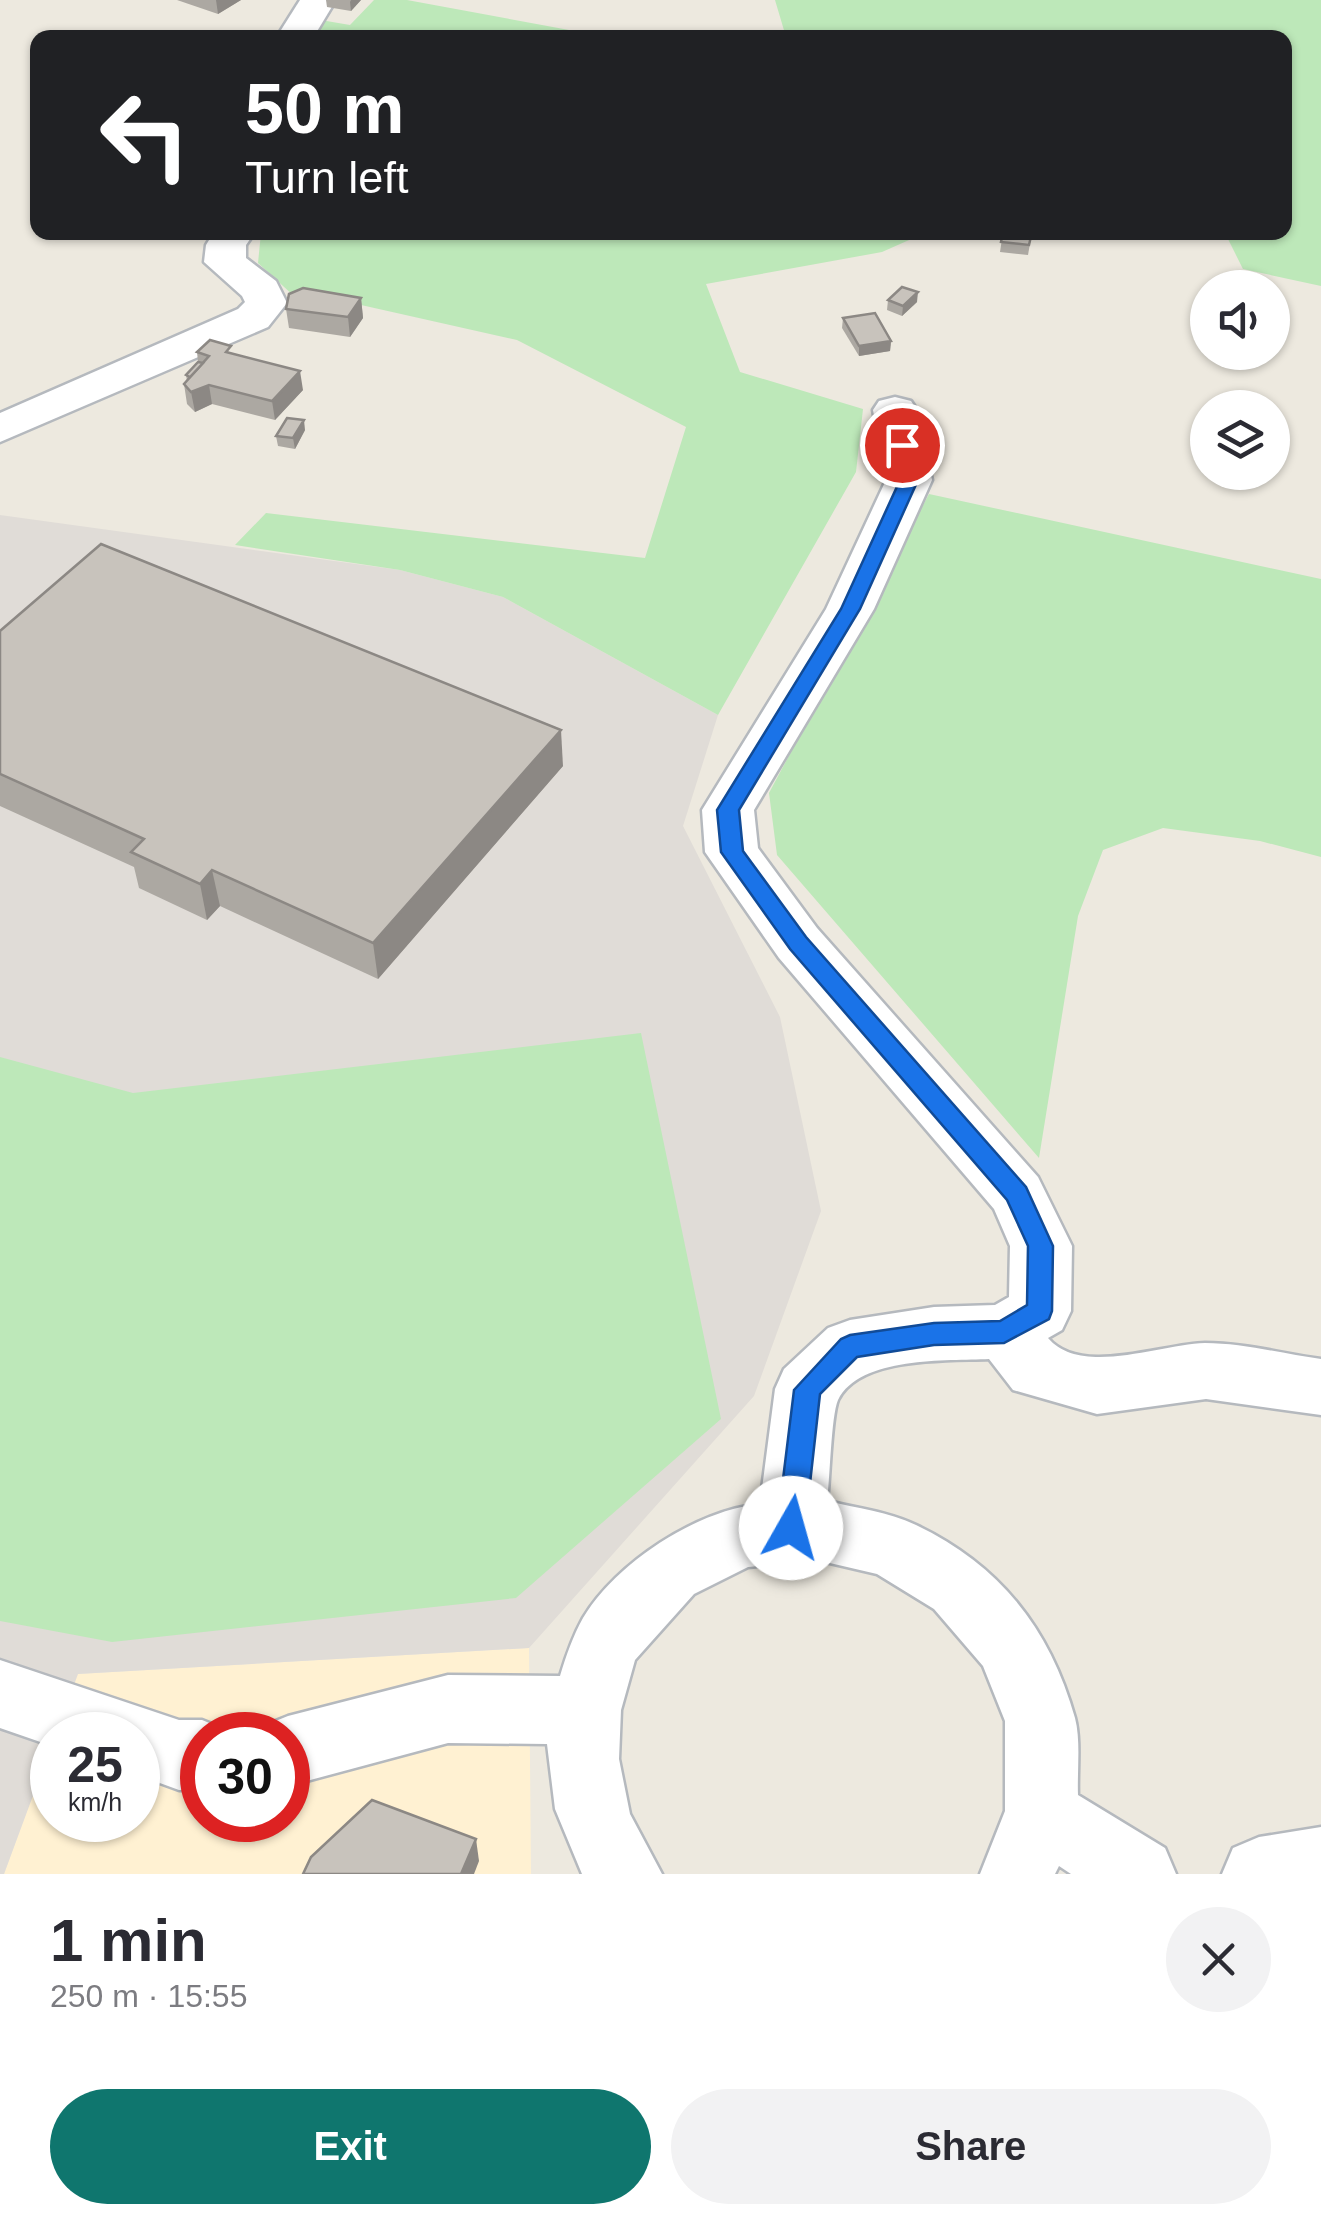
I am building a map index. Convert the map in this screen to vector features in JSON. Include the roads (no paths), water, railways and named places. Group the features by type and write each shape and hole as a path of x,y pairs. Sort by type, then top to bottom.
{"street":[{"path":"299,30 318,0"},
{"path":"0,429 253,318 266,303 261,290 225,262 229,240"},
{"path":"791,1528 807,1390 850,1347 934,1334 1004,1332 1040,1311 1040,1246 1017,1194 798,943 732,852 728,810 850,609 909,480 895,410"},
{"path":"1004,1332 1036,1370 1098,1386 1206,1371 1321,1387"},
{"path":"625,1874 611,1856 585,1784 584,1710 608,1639 655,1582 718,1544 791,1528 862,1534 928,1562 985,1608 1026,1669 1046,1740 1029,1844 1139,1874"},
{"path":"0,1694 53,1712"},
{"path":"310,1744 448,1709 584,1710"},
{"path":"1259,1874 1321,1864"}]}
